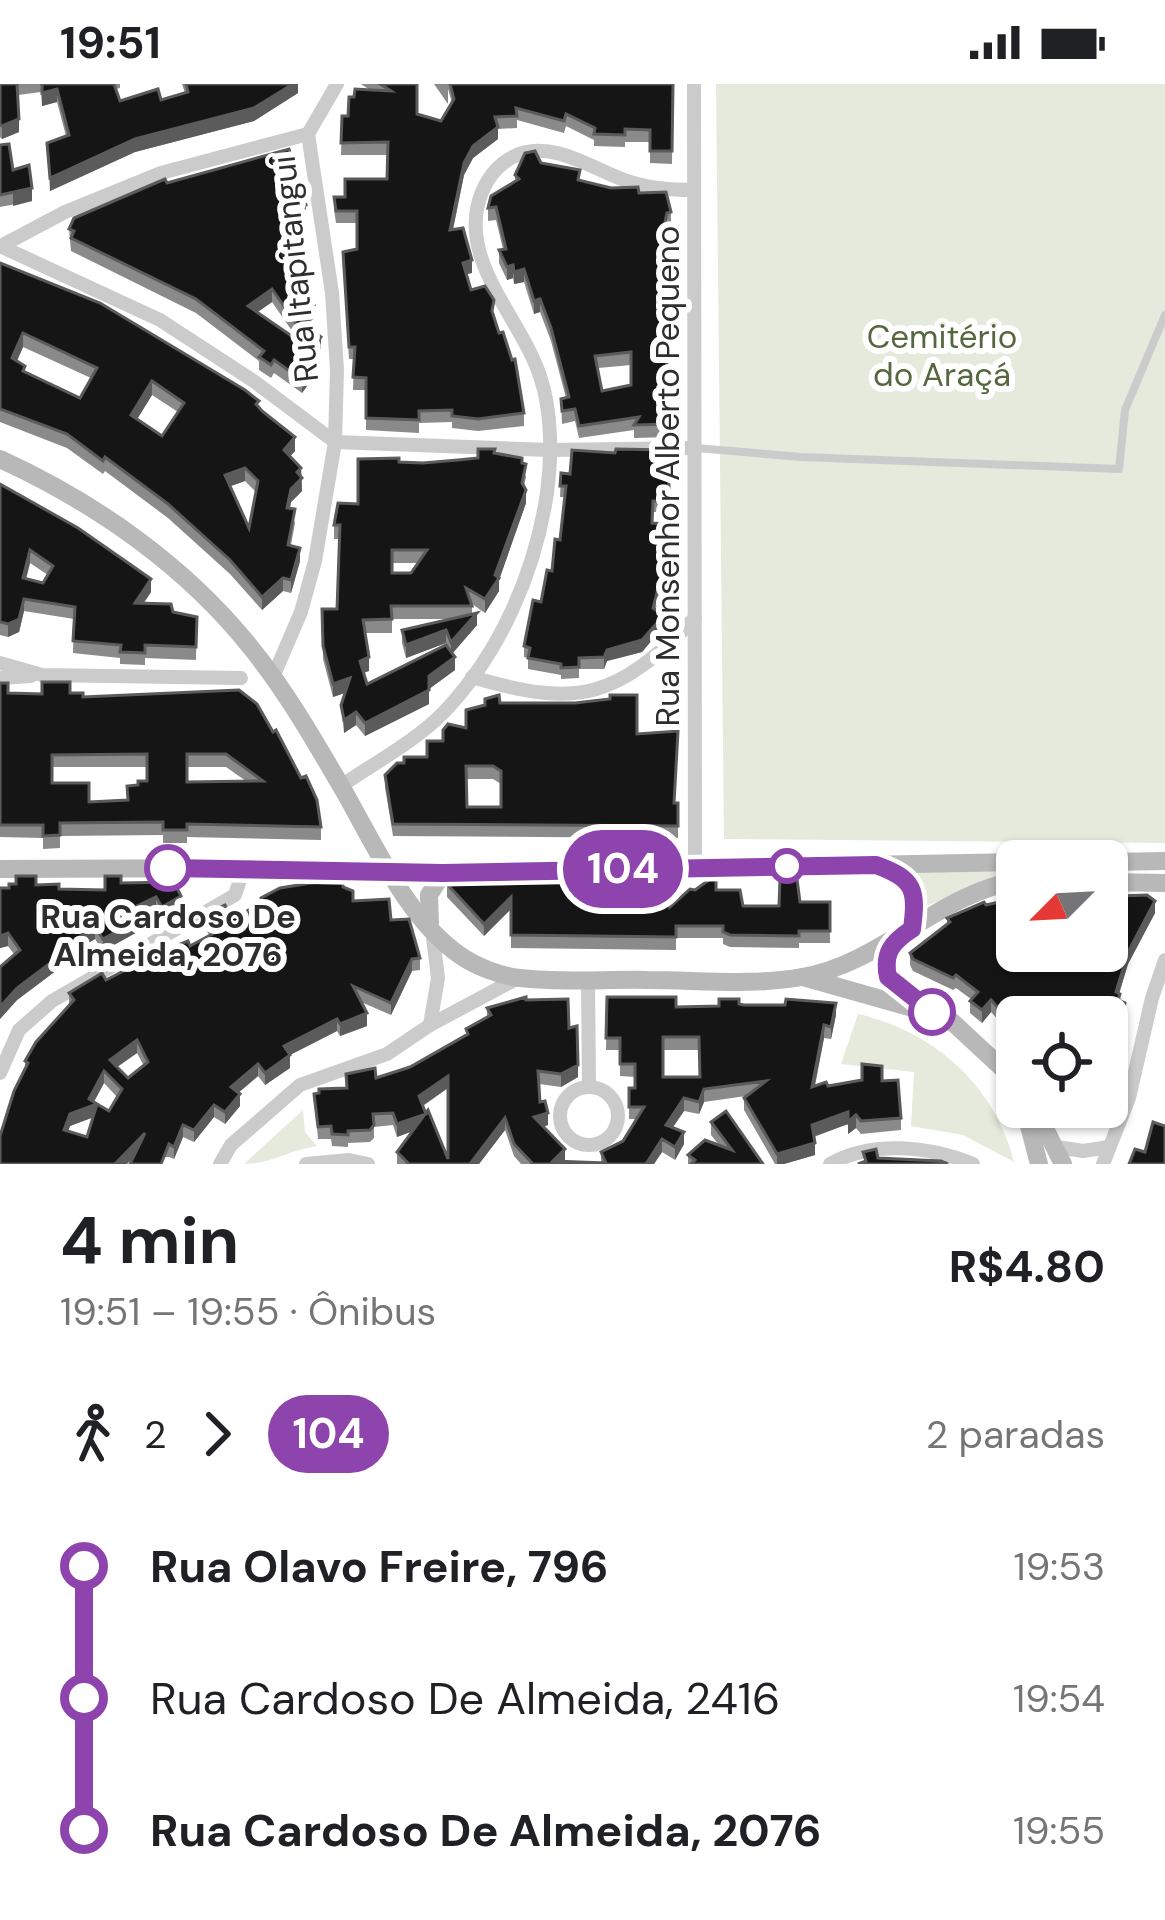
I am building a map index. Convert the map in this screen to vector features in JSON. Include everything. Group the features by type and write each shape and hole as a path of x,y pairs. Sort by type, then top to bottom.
{"main road":[{"path":"0,459 47,482 143,542 209,602 273,677 388,869 432,930 458,954 518,978 803,977 932,1012"},
{"path":"347,869 368,836"},
{"path":"1128,862 1165,861"},
{"path":"0,869 443,873 996,862"},
{"path":"876,865 898,873 909,884 916,902 912,929"},
{"path":"432,930 429,895 443,873"},
{"path":"1128,882 1165,883"},
{"path":"803,977 863,957 996,887"},
{"path":"894,941 887,955 888,977 968,1034 996,1061"},
{"path":"1030,1128 1040,1164"},
{"path":"1045,1128 1060,1155"}],"street":[{"path":"1,246 65,212 161,173 308,134 337,84"},
{"name":"Rua Monsenhor Alberto Pequeno","path":"694,84 695,868"},
{"name":"Rua Itapitangui","path":"273,677 302,612 335,442 332,293 308,134"},
{"path":"341,786 442,714 494,648 525,577 547,493 549,449 542,381 479,249 474,225 486,182 514,156 534,150 578,159 636,184 693,190"},
{"path":"1,246 160,320 335,442 694,448"},
{"path":"472,677 523,692 608,688 641,669 695,618"},
{"path":"0,663 42,675"},
{"path":"0,678 241,678"},
{"path":"0,1073 19,1030 52,1001 236,895 244,868"},
{"path":"1142,882 1165,894"},
{"path":"430,1024 438,978 432,930"},
{"path":"1103,1164 1129,1098 1165,960"},
{"path":"220,1164 231,1145 300,1085 387,1054 430,1024 518,978"},
{"path":"588,980 589,1087"},
{"path":"589,1087 610,1096 619,1117 609,1138 589,1146 568,1137 560,1115 569,1095 589,1087"},
{"path":"1060,1155 1109,1147"},
{"path":"830,1164 850,1153 900,1149 946,1153 974,1164"},
{"path":"306,1164 349,1160 368,1164"}],"lane":[{"path":"694,448 800,457 1118,469 1124,410 1165,315"}],"green space":[{"name":"Cemitério do Araçá","path":"716,84 1165,84 1165,843 724,839"},
{"path":"897,870 996,870 996,880 914,914"},
{"path":"858,1014 911,1033 976,1086 996,1117 996,1128 1005,1134 1014,1162 963,1135 911,1126 914,1072 841,1064"},
{"path":"303,1110 305,1132 317,1146 244,1164"}],"building":[{"path":"0,84 17,84 19,119 2,126 0,124"},
{"path":"42,84 114,84 120,101 158,89 161,100 188,92 186,84 293,84 254,108 135,139 50,178 47,143 69,135 57,89 42,93"},
{"path":"380,84 417,84 417,114 441,121 454,99 450,84 673,84 672,151 650,151 650,130 594,134 595,128 566,114 564,121 516,108 517,116 495,117 498,127 473,146 464,163 450,230 463,228 472,260 463,263 471,290 485,286 494,300 492,311 499,333 503,332 515,359 524,413 478,419 452,416 452,410 419,411 419,420 366,418 366,378 353,377 355,347 349,347 343,252 357,249 357,211 336,211 334,197 345,197 345,179 387,179 388,142 341,143 342,116 348,116 349,97 354,97 355,89 391,91"},
{"path":"9,144 13,170 29,165 32,188 0,195 0,145"},
{"path":"289,149 306,205 295,208 309,287 304,291 314,305 299,319 321,337 313,348 272,289 248,306 312,350 307,356 315,362 302,380 274,360 271,365 259,357 264,351 196,299 71,238 74,218 165,179 167,183"},
{"path":"535,151 541,163 580,170 578,180 611,188 638,187 639,193 666,192 671,212 665,222 666,251 660,251 662,292 668,292 670,424 634,425 639,417 579,426 575,409 562,411 561,399 569,397 551,328 540,299 534,301 524,269 514,272 513,265 507,267 499,250 506,249 496,207 488,208 491,196 519,179 515,175 525,153","holes":["631,352 631,385 602,391 595,356"]},
{"path":"0,263 100,303 245,390 259,401 256,404 262,411 295,437 284,450 301,468 297,472 302,478 291,489 287,508 295,509 288,545 300,548 291,580 283,578 262,597 230,560 168,504 105,457 103,461 67,434 0,409","holes":["23,333 97,368 80,398 23,371 25,366 12,358","152,381 184,403 162,436 131,415","245,468 258,481 249,528 225,475"]},
{"path":"478,449 495,449 494,453 522,458 526,464 522,483 526,490 495,575 499,578 485,599 466,588 472,606 391,606 392,619 363,620 369,657 360,661 367,684 446,645 455,657 429,676 429,690 365,723 356,712 344,720 341,705 350,678 333,684 323,646 322,609 337,609 340,525 334,525 338,503 358,504 358,459 423,463 478,458","holes":["392,550 427,550 411,573 392,573"]},
{"path":"616,449 669,450 669,501 653,501 652,523 667,524 667,561 678,564 676,582 660,581 653,608 664,615 642,640 607,650 604,657 579,658 579,667 561,668 561,664 528,658 530,648 524,646 533,600 541,602 547,570 552,571 555,539 560,540 566,486 560,486 561,473 570,474 572,450 615,453"},
{"path":"0,484 78,528 151,579 135,603 171,604 173,612 197,617 196,647 145,645 145,653 120,652 121,645 73,641 75,607 24,599 19,619 0,622","holes":["30,550 53,566 43,583 23,578"]},
{"path":"477,613 451,642 446,630 406,645 402,630"},
{"path":"42,682 70,682 70,693 83,693 83,697 239,690 257,704 301,778 306,776 317,800 321,827 187,824 187,830 163,830 163,822 60,823 60,835 43,836 43,825 0,825 0,683 8,683 8,693 42,694","holes":["147,754 147,781 127,786 128,800 89,802 89,783 52,783 52,755","187,754 226,754 263,781 187,782"]},
{"path":"499,695 500,703 575,703 637,695 637,734 678,731 674,803 678,803 678,826 393,824 385,775 397,763 404,763 404,757 427,757 427,741 443,741 448,724 466,728 466,710 485,705 485,699","holes":["466,766 493,766 501,771 501,807 467,807"]},
{"path":"324,875 343,876 343,887 353,891 353,901 389,899 391,920 409,919 420,958 412,959 391,1003 353,986 367,1013 340,1024 337,1019 284,1046 290,1055 265,1073 258,1064 231,1087 240,1094 225,1112 214,1105 194,1130 183,1125 161,1164 130,1164 145,1133 115,1164 0,1164 0,1136 25,1061 74,1000 69,993 102,973 106,980 160,952 188,941 190,946 214,933 205,915 225,905 232,918 263,903 261,898 280,888 324,881","holes":["137,1040 148,1062 128,1078 110,1060","104,1071 122,1089 109,1111 89,1099","97,1104 87,1137 64,1130 70,1114"]},
{"path":"716,875 716,890 740,890 743,906 779,906 780,879 797,879 800,902 830,902 830,931 799,931 799,936 730,935 723,932 723,926 676,926 676,937 511,935 511,897 484,924 447,884 473,884 477,879 670,878 670,907"},
{"path":"16,876 36,876 36,885 59,884 59,889 105,890 105,876 121,876 121,883 174,882 181,896 162,907 156,897 135,907 141,918 103,939 95,927 71,942 73,946 17,988 0,1007 0,967 20,950 8,933 0,936 0,888 16,884"},
{"path":"1147,895 1155,901 1128,952 1128,896"},
{"path":"996,903 996,972 1122,972 1116,992 1119,996 996,996 996,1005 991,1000 982,1010 970,1001 978,992 956,975 953,978 913,959 910,953 950,922 947,918"},
{"path":"526,997 568,999 569,1028 577,1026 578,1065 561,1074 538,1071 540,1102 545,1101 548,1113 534,1117 565,1149 553,1161 606,1163 601,1152 623,1141 644,1107 629,1107 635,1064 620,1064 620,1038 606,1038 607,997 676,997 676,1007 719,1006 719,999 739,999 744,1005 785,1005 786,999 836,1003 831,1027 824,1025 812,1087 862,1080 862,1064 882,1066 882,1081 898,1080 901,1118 861,1121 856,1115 848,1122 848,1112 812,1125 815,1143 777,1154 744,1098 766,1081 704,1089 699,1102 684,1098 666,1125 684,1132 675,1147 662,1139 646,1164 533,1164 514,1144 505,1118 470,1164 409,1164 397,1152 425,1114 397,1124 393,1113 373,1114 370,1130 332,1134 331,1126 318,1127 314,1094 319,1089 347,1088 346,1074 375,1068 376,1078 410,1067 468,1034 466,1029 491,1015 487,1008","holes":["663,1037 699,1037 700,1077 663,1077","448,1076 448,1159 428,1110 426,1113 419,1096"]},
{"path":"726,1111 763,1164 691,1164 695,1160 688,1155 705,1140 732,1150 711,1122"},
{"path":"1153,1122 1165,1126 1165,1164 1129,1164 1135,1149 1145,1152"},
{"path":"876,1149 878,1158 948,1164 858,1164 866,1161 863,1152"}],"bus line":[{"name":"104","path":"168,868 443,873 876,865 904,878 916,902 912,929 894,941 887,955 888,977 932,1012"}],"place":[{"name":"Rua Cardoso De Almeida, 2076","path":"168,868"}]}
